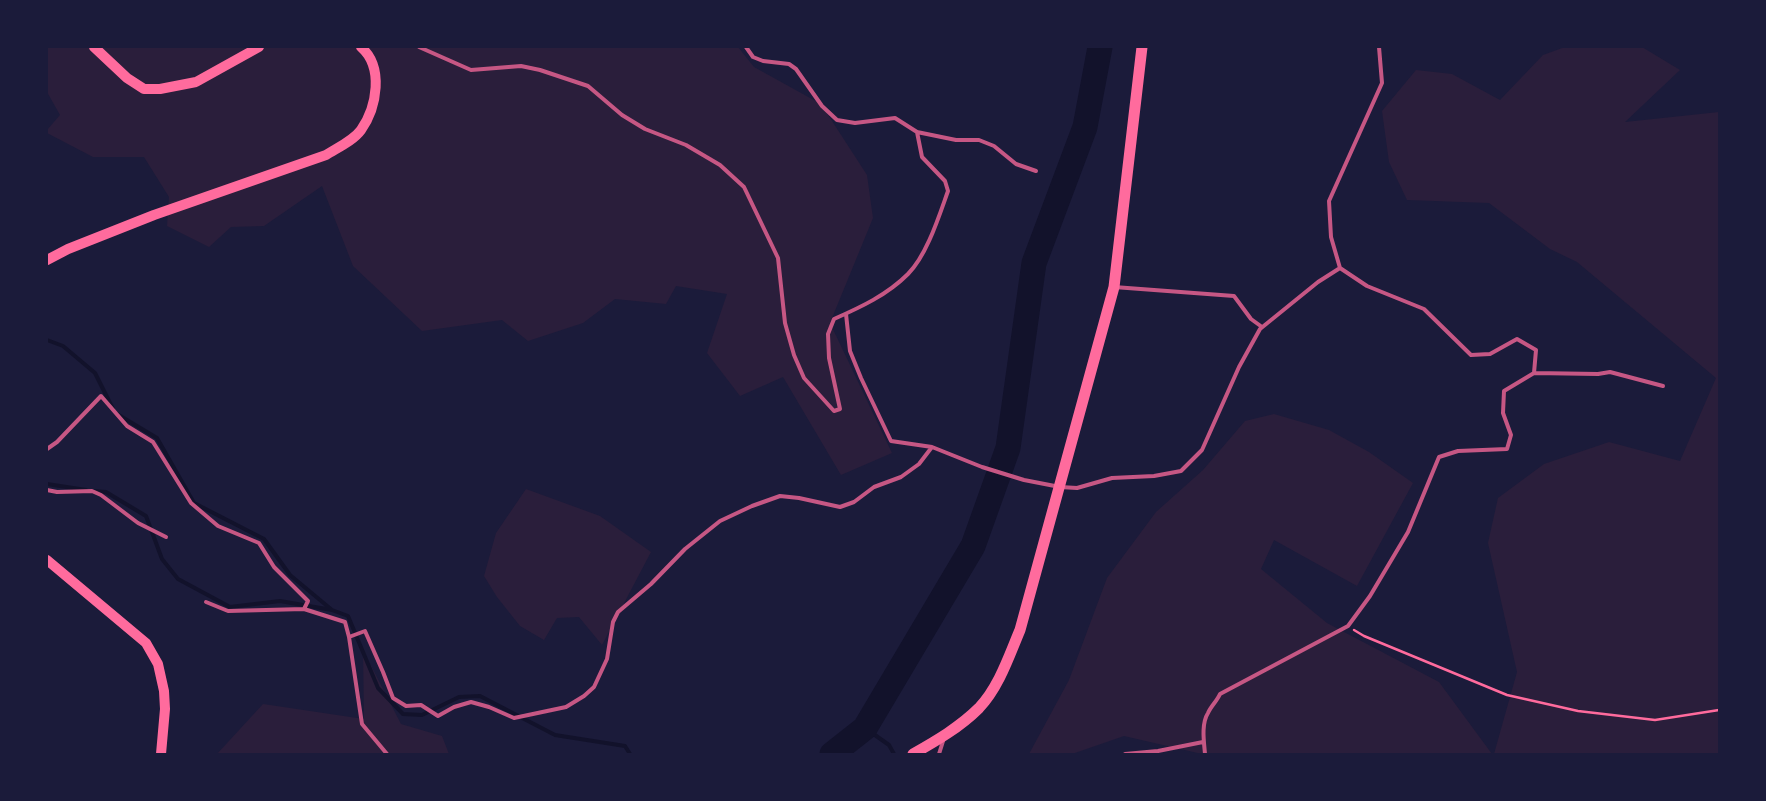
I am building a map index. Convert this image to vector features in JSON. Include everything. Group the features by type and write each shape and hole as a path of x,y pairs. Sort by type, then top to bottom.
{"highway":[{"path":"913,754 944,736 979,708 1000,679 1020,630 1114,287 1142,47"}],"main road":[{"path":"94,47 127,78 144,89 160,89 196,82 259,47"},
{"path":"47,260 68,249 154,215 326,155 345,144 360,130 371,109 376,90 374,70 367,53 361,47"},
{"path":"47,560 146,643 158,664 164,691 165,708 161,754"}],"street":[{"path":"419,47 470,70 521,66 540,70 588,86 622,115 645,129 686,145 720,165 744,187 778,258 785,324 794,355 804,378 834,411 840,409 830,358 828,334 834,319 879,297 909,273 920,258 948,191 944,181 922,157 917,132"},
{"path":"746,47 753,57 763,61 789,64 796,69 822,106 837,120 855,123 895,118 917,132 956,140 979,140 994,146 1016,164 1036,172"},
{"path":"1379,47 1382,83 1329,201 1331,237 1340,268 1367,286 1424,309 1471,355 1490,354 1517,339 1536,350 1534,373"},
{"path":"846,314 850,351 891,441 932,447 982,467 1024,480 1060,487 1077,488 1112,478 1154,476 1181,471 1202,450 1239,367 1262,327 1318,282 1340,268"},
{"path":"1114,287 1234,296 1251,319 1262,327"},
{"path":"1205,754 1202,738 1207,713 1213,708 1220,694 1348,626 1370,596 1408,532 1439,457 1458,451 1506,449 1511,435 1503,413 1504,391 1534,373 1598,374 1610,372 1663,386"},
{"path":"47,449 57,442 101,396 127,426 153,442 191,503 218,526 259,543 274,567 308,601 304,609"},
{"path":"349,637 365,632 393,698 406,706 421,705 438,716 454,707 471,702 489,707 514,718 566,707 584,696 594,686 607,659 613,622 618,612 651,584 685,549 720,521 752,506 780,496 799,498 840,507 854,502 874,487 901,477 919,464 932,447"},
{"path":"47,490 57,492 92,491 101,495 138,523 166,537"},
{"path":"206,602 228,611 304,609 345,622 349,637 362,724 387,754"},
{"path":"939,754 944,736"},
{"path":"1125,754 1158,751 1203,742"}],"path":[{"path":"1348,626 1364,636 1507,695 1578,711 1648,719 1686,716 1719,710"}],"shaded area":[{"path":"47,47 738,47 754,67 821,104 867,175 873,218 830,323 892,453 841,475 783,377 740,396 707,353 727,294 676,286 666,304 615,299 583,323 528,341 502,320 422,331 353,266 322,186 264,226 231,227 209,247 167,226 169,197 144,157 93,157 47,133 47,130 60,115 47,92"},
{"path":"1565,47 1642,47 1680,70 1625,122 1719,112 1719,754 1494,754 1517,672 1488,543 1498,498 1544,464 1609,442 1680,461 1716,378 1577,262 1550,249 1489,203 1407,200 1389,162 1382,111 1416,70 1452,74 1500,100 1543,55"},
{"path":"1274,414 1329,430 1369,452 1413,483 1357,586 1274,540 1261,569 1327,623 1439,682 1492,754 1202,754 1124,736 1072,754 1029,754 1069,680 1107,578 1156,512 1203,470 1245,421"},
{"path":"526,489 600,516 651,552 602,645 579,617 557,618 544,640 520,626 497,597 484,576 496,533"},
{"path":"363,650 401,724 442,736 449,754 217,754 263,704 364,719"}],"waterway":[{"path":"832,754 865,728 973,546 1008,448 1034,263 1085,127 1100,47"},
{"path":"47,340 63,346 95,373 113,409"},
{"path":"117,414 157,438 194,503 264,539 290,575 332,610"},
{"path":"47,484 86,490"},
{"path":"93,491 106,492 146,516 162,559 178,579 230,607 280,601 332,610 348,616 378,688 403,714 422,715 459,697 480,696 555,735 625,746 630,754"},
{"path":"865,728 889,745 894,754"}]}
